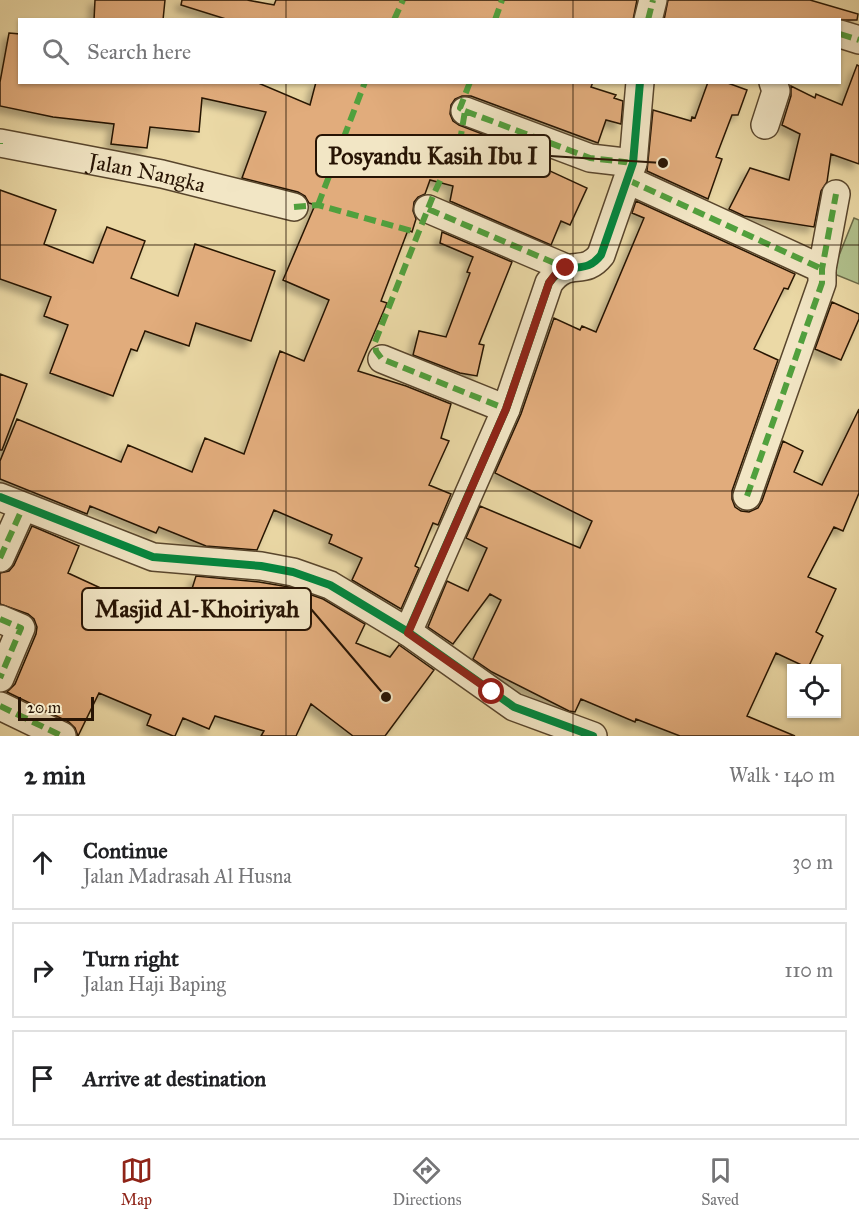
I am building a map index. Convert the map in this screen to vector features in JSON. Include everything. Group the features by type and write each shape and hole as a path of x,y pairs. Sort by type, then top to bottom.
{"street":[{"path":"648,18 652,0"},
{"path":"841,34 859,40"},
{"path":"428,209 566,268 588,267 601,255 631,172 640,84"},
{"path":"765,125 776,91 774,84"},
{"path":"465,111 631,172 822,269"},
{"name":"Jalan Nangka","path":"0,143 162,174 294,207"},
{"path":"747,496 822,283 822,269 836,194"},
{"path":"408,633 506,409 549,283 555,275 566,268"},
{"path":"382,359 506,409"},
{"path":"0,558 12,502 153,557 261,566 293,572 330,585 408,633 514,707 593,736"},
{"path":"0,619 21,628 0,678"},
{"path":"0,706 62,736"}],"green space":[{"path":"854,218 859,220 859,284 832,273"}],"building":[{"path":"95,0 165,0 163,18 94,18"},
{"path":"182,0 247,0 274,5 276,0 637,0 633,18 223,18 181,5"},
{"path":"668,0 810,0 858,14 857,20 841,20 841,18 664,18"},
{"path":"9,33 18,34 18,84 261,84 310,105 315,84 592,84 591,87 616,95 614,98 623,101 621,124 606,120 598,143 471,96 455,99 451,105 450,114 453,121 485,135 483,140 587,188 570,225 561,221 551,245 450,201 453,186 430,180 425,194 414,202 413,211 416,219 412,232 408,230 381,301 387,303 358,371 406,386 451,404 441,438 449,441 429,485 451,494 438,525 433,523 415,566 419,568 401,609 352,580 362,558 329,543 332,535 274,510 257,550 206,546 159,527 156,533 90,506 87,514 0,479 0,461 17,419 121,462 128,445 192,472 205,438 244,454 280,351 304,361 329,300 283,280 315,205 309,203 305,196 298,192 242,178 266,112 202,98 199,132 150,127 147,148 111,144 114,124 53,117 0,106 0,82"},
{"path":"857,65 859,66 859,164 831,154 827,182 821,191 814,227 744,216 729,209 750,168 789,180 800,134 782,125 791,96 791,86 815,98 816,94 842,105"},
{"path":"707,84 730,84 747,90 738,115 732,115 716,157 722,159 708,199 647,171 653,110 691,121 692,117 695,118"},
{"path":"0,190 56,210 44,244 93,263 107,227 145,241 131,278 178,296 195,244 275,271 251,341 196,323 189,346 145,331 137,351 131,349 113,396 50,373 68,325 44,316 51,297 0,279"},
{"path":"636,201 795,274 788,289 784,288 754,349 778,360 732,491 735,507 749,512 758,508 783,441 803,451 794,472 822,485 859,409 859,493 843,531 834,527 808,577 836,589 816,632 823,636 810,664 799,664 776,653 747,716 795,736 680,736 636,719 635,722 581,699 575,712 569,711 492,672 473,659 501,600 490,594 453,644 428,627 447,581 468,591 487,548 466,538 480,506 580,548 592,521 495,473 521,414 554,318 580,330 582,326 596,332 644,218 632,213"},
{"path":"442,232 512,262 479,344 484,345 477,376 460,373 413,355 419,331 446,337 470,273 467,272 473,257 440,243"},
{"path":"832,302 859,314 859,319 841,360 815,349"},
{"path":"0,374 27,384 2,450 0,450"},
{"path":"32,526 79,546 68,573 133,603 138,590 186,608 196,576 289,587 323,599 365,624 356,643 390,657 399,645 434,670 385,736 353,736 311,704 296,736 261,736 264,731 215,716 209,729 183,718 173,736 147,725 151,715 99,693 78,736 75,728 69,722 7,692 15,684 37,627 34,619 28,614 0,604 0,573 9,571 14,565"}],"marked path":[{"path":"395,18 403,0"},
{"path":"496,18 502,0"},
{"path":"648,18 653,0"},
{"path":"841,34 859,40"},
{"path":"318,205 364,84"},
{"path":"469,84 460,108 465,111 461,135 433,196 375,342 376,351 382,359 506,409"},
{"path":"465,111 590,158 633,163"},
{"path":"628,180 822,269"},
{"path":"747,496 822,283 822,269 836,194"},
{"path":"294,207 318,205 419,233"},
{"path":"428,209 566,268"},
{"path":"0,558 23,507"},
{"path":"0,619 21,628 0,678"},
{"path":"0,706 62,736"}],"cycle path":[{"path":"408,632 506,409 549,283 563,270 588,265 601,255 633,163 640,84"},
{"path":"0,497 153,557 261,566 293,572 330,585 408,632 514,707 593,736"}],"place":[{"name":"Posyandu Kasih Ibu I","path":"663,163"},
{"name":"Masjid Al-Khoiriyah","path":"386,697"}],"route":[{"path":"492,692 408,633 506,409 549,283 555,275 566,268"}]}
